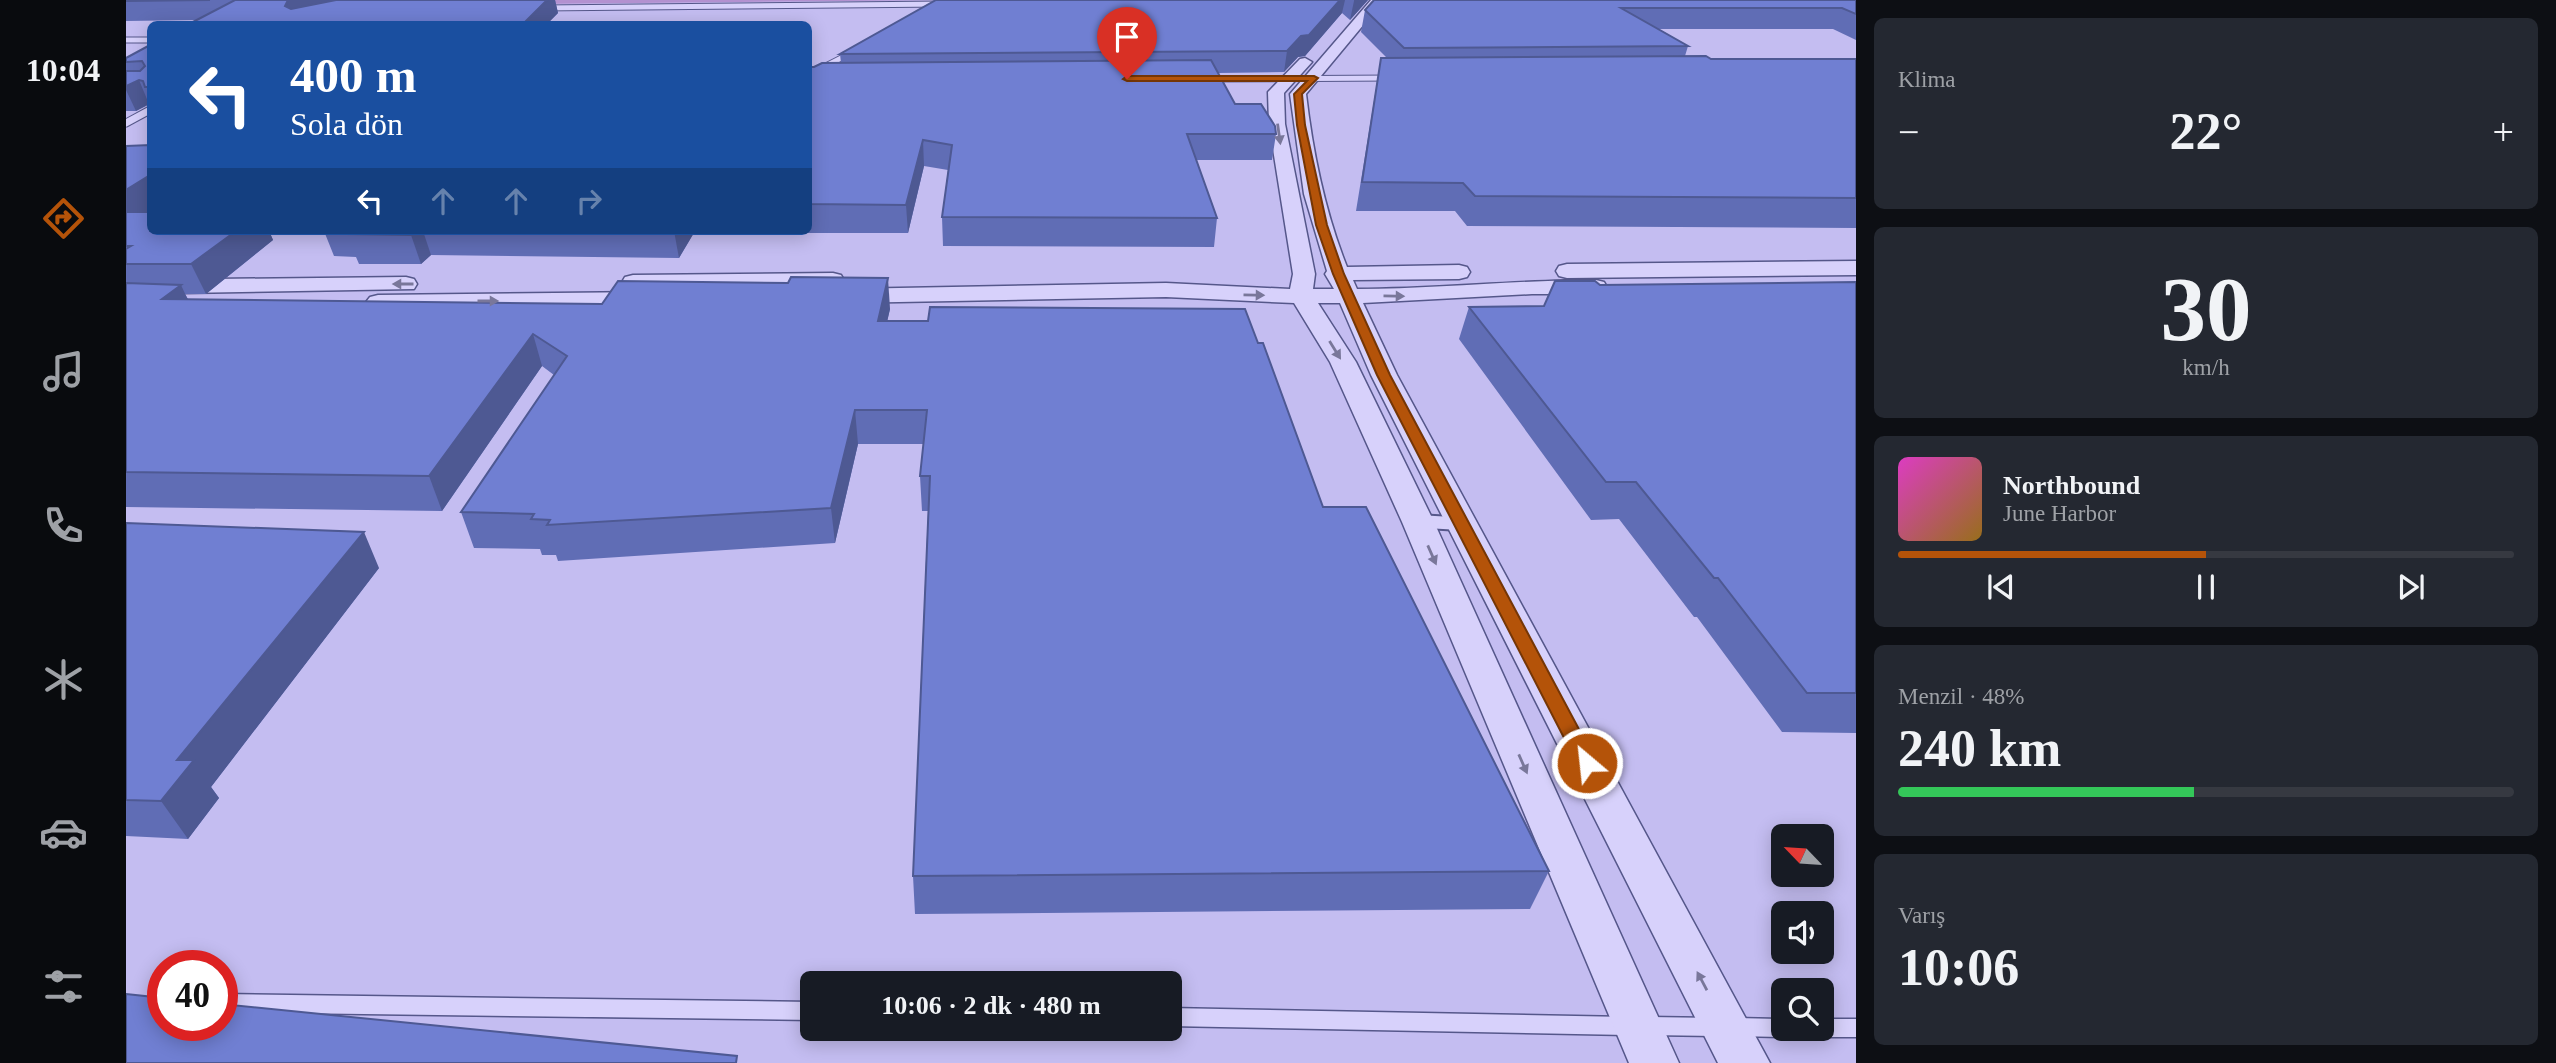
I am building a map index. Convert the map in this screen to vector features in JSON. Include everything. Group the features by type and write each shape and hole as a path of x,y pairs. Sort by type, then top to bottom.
{"street":[{"path":"1358,0 1302,79 1298,94 1301,125 1322,225 1343,284 1384,375 1460,523 1745,1063"},
{"path":"1378,0 1302,79 1276,92 1277,124 1303,285 1343,362 1418,522 1654,1063"},
{"path":"126,287 1303,285 1856,268"},
{"path":"1343,284 1401,296 1532,287 1856,284"},
{"path":"126,304 525,301 1166,290 1251,296 1303,285"},
{"path":"1418,522 1460,523"}],"lane":[{"path":"535,8 955,4 943,10"},
{"path":"126,40 147,40"},
{"path":"812,73 862,47"},
{"path":"1195,79 1398,78"},
{"path":"126,123 147,112"},
{"path":"238,1003 800,1011"},
{"path":"1182,1017 1771,1028"},
{"path":"1834,1028 1856,1028"}],"shaded area":[{"path":"400,0 951,0 426,5"}],"building":[{"path":"126,0 210,0 126,1"},
{"path":"235,0 288,0 285,6 291,9 336,0 547,0 526,21 195,21"},
{"path":"936,0 1340,0 1309,35 1301,36 1287,51 840,54"},
{"path":"1374,0 1856,0 1856,14 1842,8 1621,8 1688,46 1404,48 1365,10"},
{"path":"147,47 147,87 139,80 126,86 126,71 140,71 145,66 142,61 126,62 126,58"},
{"path":"1706,56 1711,59 1856,59 1856,198 1475,196 1463,183 1362,182 1381,58"},
{"path":"1211,60 1235,104 1261,104 1275,126 1276,134 1187,134 1217,218 942,217 952,145 923,140 906,205 812,204 812,67 822,63"},
{"path":"147,145 147,177 126,190 126,146"},
{"path":"126,212 147,212 147,235 231,235 191,264 126,264 126,249 131,246 126,246"},
{"path":"791,277 888,278 878,321 928,321 930,307 1245,309 1258,343 1263,343 1323,507 1366,507 1549,871 913,876 930,476 920,476 927,410 855,410 831,508 547,525 550,520 531,519 534,514 461,512 567,356 533,334 429,476 126,472 126,283 181,285 162,299 602,304 618,281 788,283"},
{"path":"1555,281 1595,281 1600,285 1856,282 1856,693 1807,693 1718,578 1714,578 1636,482 1606,482 1469,307 1544,306"},
{"path":"126,523 364,532 177,760 194,760 161,801 126,800"},
{"path":"126,994 147,996 147,1041 238,1041 238,1006 737,1056 736,1063 126,1063"}],"route":[{"path":"1127,79 1314,78 1298,94 1301,125 1322,225 1338,274 1384,375 1587,763"}]}
